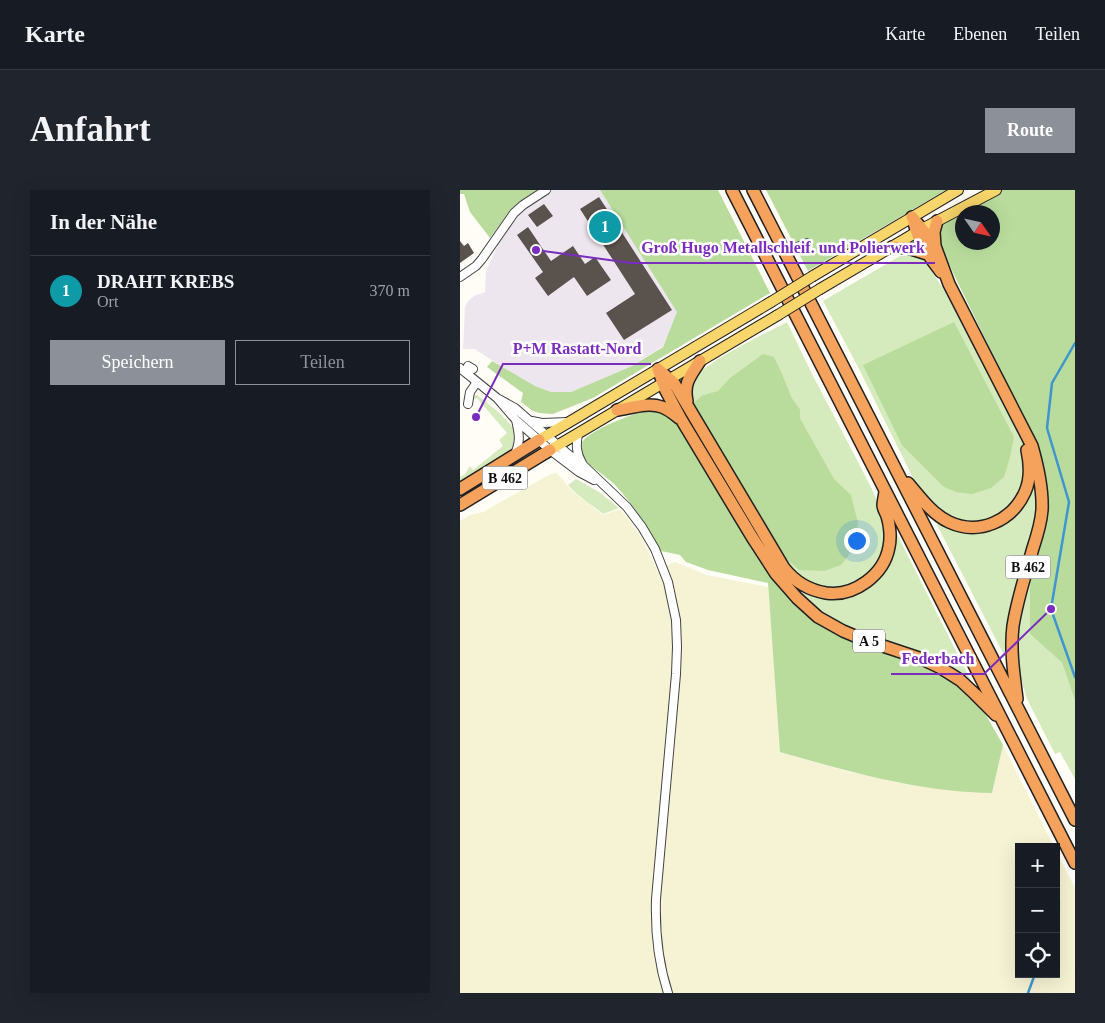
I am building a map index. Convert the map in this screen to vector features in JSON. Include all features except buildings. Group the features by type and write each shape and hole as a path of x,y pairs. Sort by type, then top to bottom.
{"highway":[{"name":"A 5","path":"732,190 1075,863"},
{"path":"753,190 1075,820"},
{"path":"894,465 935,514 948,522 972,528 992,524 1008,515 1018,504 1026,490 1030,475 1026,445 1017,418 949,284 912,217"},
{"path":"931,250 936,221"},
{"path":"892,247 931,250"},
{"name":"B 462","path":"700,361 687,382 685,389 686,416 784,568 798,583 810,589 827,593 842,592 856,588 870,580 885,560 889,547 890,528 883,506 885,490"},
{"path":"658,369 666,381"},
{"name":"A 5","path":"666,381 666,391 686,416 752,537 776,574 797,598 818,617 843,631 922,659 941,668 960,680 1004,724"},
{"name":"A 5","path":"617,410 656,405 686,416"},
{"name":"B 462","path":"1017,418 1032,446 1042,490 1042,512 1013,626 1012,650 1018,708"},
{"name":"B 462","path":"460,489 543,438"},
{"name":"B 462","path":"460,506 554,448"}],"main road":[{"name":"B 462","path":"543,438 958,190"},
{"name":"B 462","path":"554,448 919,230 996,190"}],"street":[{"path":"460,277 476,266 482,259 514,213 546,190"},
{"path":"785,252 808,244"},
{"path":"467,367 477,382 498,398 516,420 543,438 579,472 603,485"},
{"path":"468,404 470,392 477,382"},
{"path":"498,398 515,404 531,421 543,438"},
{"path":"515,455 520,437 516,420"},
{"path":"531,421 542,423 570,422"},
{"path":"578,434 576,446 583,465"},
{"path":"554,448 583,465 627,507 642,527 655,549 668,582 676,620 676,674 655,914 656,942 668,993"}],"shaded area":[{"path":"538,190 600,190 678,312 663,346 632,366 571,392 551,392 535,386 475,349 463,349 465,307 474,296 485,292 486,271 498,245 490,239 510,210 520,201"},
{"path":"557,473 572,491 603,515 620,509 643,540 663,579 668,597 673,627 673,661 670,693 676,693 681,651 675,590 666,566 675,562 707,575 768,587 781,752 842,770 899,783 992,793 1003,745 1052,843 1015,843 1015,978 1060,978 1060,859 1075,888 1075,993 460,993 460,521 470,515 483,512 551,474"}],"green space":[{"path":"460,190 538,190 520,201 510,210 490,238 470,212 464,194 460,194"},
{"path":"600,190 718,190 770,293 593,398 553,414 539,413 521,402 523,393 487,367 492,361 535,386 551,392 571,392 632,366 663,347 677,312"},
{"path":"766,190 946,190 808,271"},
{"path":"1001,190 1075,190 1075,701 1062,663 1030,634 1030,577 1042,531 1037,445 956,279 940,244 937,232 944,221 955,215 955,250 1000,250 1000,205 973,205"},
{"path":"911,255 921,257 926,262 944,290 1025,447 1028,470 1023,490 1010,509 989,520 968,523 950,519 921,494 823,301 900,256"},
{"path":"787,322 870,485 882,511 887,533 880,563 861,582 833,590 806,584 784,563 692,404 690,386 705,368 750,341","holes":["783,376 792,398 800,409 800,418 834,480 851,495 703,395"]},
{"path":"954,322 1014,437 1004,477 991,488 972,494 956,492 944,487 902,445 863,365"},
{"path":"763,354 774,357 792,398 800,409 800,418 834,479 851,495 858,523 856,546 841,565 824,571 799,570 779,552 701,420 693,403 703,395 718,391 730,378"},
{"path":"477,395 513,427 517,439 509,451 460,484 460,477 465,474 470,466 473,470 503,446 499,440 507,433 477,398 473,400 472,396"},
{"path":"644,411 655,411 663,414 679,427 753,551 794,601 950,678 970,694 986,715 1003,745 992,793 938,789 885,780 780,752 768,583 708,570 686,562 680,555 661,551 628,499 581,455 580,445 591,434 609,424"},
{"path":"1034,471 1038,504 1008,654 1004,655 937,525 939,521 955,529 1011,518 1020,510 1027,498"},
{"path":"576,479 599,492 619,508 603,514 580,497 568,485"},
{"path":"896,532 974,687 841,625 828,617 797,590 813,597 830,599 851,596 871,587 886,572 891,562"},
{"path":"1030,577 1030,634 1062,663 1075,701 1075,779 1060,752 1055,754 1027,699 1018,670 1017,637 1019,619"}],"waterway":[{"path":"1075,343 1052,383 1047,428 1069,502 1051,609 1075,677"},
{"path":"1028,993 1034,978"}],"place":[{"name":"DRAHT KREBS","path":"605,227"},
{"name":"Groß Hugo Metallschleif. und Polierwerk","path":"536,250"},
{"name":"P+M Rastatt-Nord","path":"476,417"},
{"name":"Federbach","path":"1051,609"}]}
